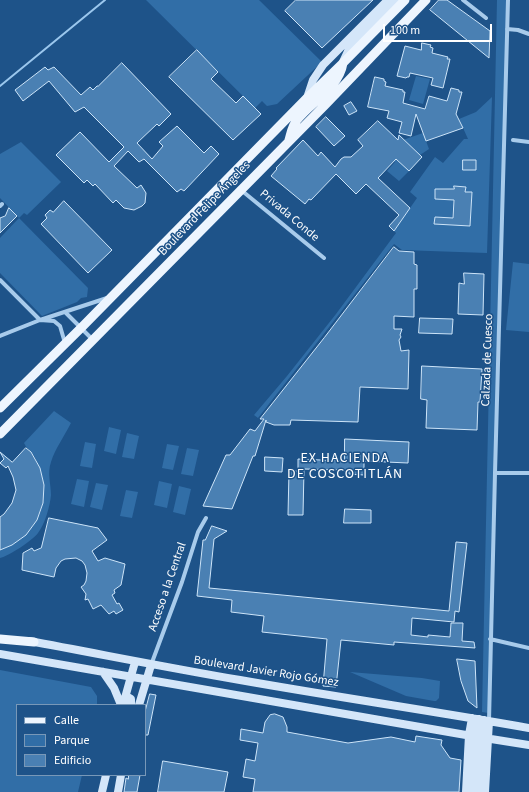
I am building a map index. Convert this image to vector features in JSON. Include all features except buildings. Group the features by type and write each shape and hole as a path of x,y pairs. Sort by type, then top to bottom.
{"main road":[{"path":"306,98 313,80 323,65 388,0"},
{"path":"288,141 291,130 297,120 336,81 342,71 343,63 350,47 396,0"},
{"name":"Boulevard Felipe Ángeles","path":"0,408 82,327 306,98 405,0"},
{"name":"Boulevard Felipe Ángeles","path":"0,434 426,0"},
{"name":"Boulevard Javier Rojo Gómez","path":"0,635 151,665 529,728"},
{"path":"0,639 34,642"},
{"path":"0,654 529,745"},
{"path":"122,704 135,662"},
{"path":"139,704 151,665"},
{"path":"103,672 114,688 122,704"},
{"path":"126,696 131,699 131,704"},
{"path":"473,792 481,719"},
{"path":"466,792 479,737 481,719"},
{"path":"479,737 480,792"},
{"path":"479,737 485,792"},
{"path":"102,792 106,776"},
{"path":"118,792 121,776"}],"street":[{"path":"463,0 486,18"},
{"name":"Calzada de Cuesco","path":"481,719 490,639 508,0"},
{"path":"507,29 518,30 529,34"},
{"path":"514,140 529,142"},
{"name":"Privada Conde","path":"241,189 324,258"},
{"path":"0,280 40,320 54,321 60,326 65,343"},
{"path":"0,336 40,320 110,298"},
{"path":"65,312 82,327 93,340"},
{"path":"495,472 529,473"},
{"name":"Acceso a la Central","path":"151,665 180,587 198,532 206,518"},
{"path":"490,639 529,648"}],"green space":[{"path":"146,0 259,0 322,62 277,104 267,106 262,101 255,108"},
{"path":"497,0 507,0 488,713 482,712"},
{"path":"416,76 430,79 423,104 409,100"},
{"path":"492,97 487,253 402,250 394,244 258,418 254,415 336,314 396,233 394,231 417,198 410,192 435,157 443,163 464,139 468,139 459,119 476,112","holes":["454,187 465,187 465,192 472,192 470,226 452,224"]},
{"path":"423,133 429,149 420,155 407,143 409,171 399,181 387,171 395,162 390,157 400,141"},
{"path":"21,142 61,182 27,215 24,213 19,218 0,198 0,154"},
{"path":"19,218 88,288 87,297 81,298 77,302 42,316 0,273 0,238"},
{"path":"513,262 529,264 529,332 506,330"},
{"path":"54,411 71,423 55,452 50,466 49,474 51,495 45,520 41,529 31,540 15,551 0,558 0,550 22,537 38,518 44,495 43,482 36,460 24,443"},
{"path":"109,427 121,430 116,454 104,451"},
{"path":"127,433 139,436 134,459 122,457"},
{"path":"85,442 96,444 92,468 80,466"},
{"path":"167,444 179,446 173,470 162,468"},
{"path":"187,448 199,450 193,476 181,474"},
{"path":"77,479 89,481 84,507 71,504"},
{"path":"159,481 172,484 167,508 154,505"},
{"path":"96,483 108,485 102,510 90,507"},
{"path":"179,486 191,489 185,515 173,512"},
{"path":"126,490 138,492 132,518 120,516"},
{"path":"0,670 91,687 97,696 97,704 16,704 16,776 82,776 78,792 0,792"},
{"path":"350,672 440,681 439,698 434,701 406,696"}],"waterway":[{"path":"0,86 105,0"}],"district":[{"name":"EX HACIENDA DE COSCOTITLÁN","path":"345,468"}]}
